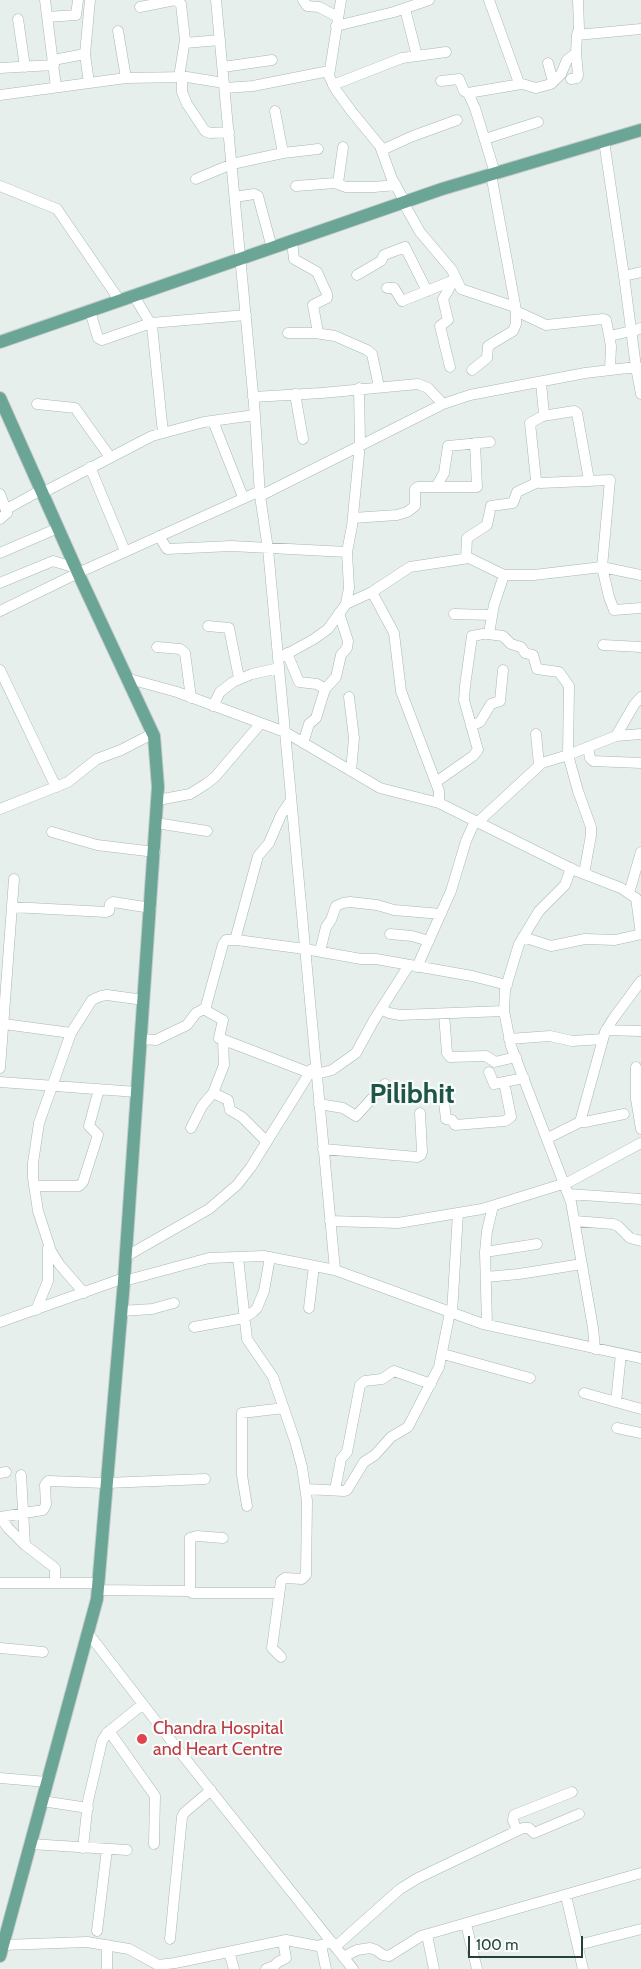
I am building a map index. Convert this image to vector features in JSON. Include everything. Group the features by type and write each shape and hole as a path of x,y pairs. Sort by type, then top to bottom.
{"main road":[{"path":"0,342 404,202 641,130"},
{"path":"0,398 152,734 158,787 124,1279 98,1586 88,1633 2,1944"}],"street":[{"path":"45,0 56,87"},
{"path":"47,17 76,15 78,0"},
{"path":"89,83 85,54 90,0"},
{"path":"140,7 175,0 180,2 185,43 180,77 186,104 205,131 229,132"},
{"path":"218,0 224,85 255,414 260,493 268,549 305,949 314,1070 335,1270"},
{"path":"303,0 307,6 320,6 337,21"},
{"path":"341,0 329,71 333,85 352,112 377,140 396,185 420,232 448,265 453,281 464,291 516,309 546,325 603,319 607,322 610,336 612,352 610,370"},
{"path":"337,21 405,9 429,0"},
{"path":"489,0 521,84"},
{"path":"571,79 577,78 578,75 576,53 579,29 578,0"},
{"path":"405,9 417,56"},
{"path":"18,19 25,67"},
{"path":"577,35 641,29"},
{"path":"118,31 126,78"},
{"path":"185,43 220,40"},
{"path":"333,85 402,58 446,52"},
{"path":"468,93 521,84 529,84 536,88 550,85 561,74 567,60 576,53"},
{"path":"0,68 25,67 85,54"},
{"path":"223,67 272,60"},
{"path":"548,63 553,82"},
{"path":"0,95 126,78 180,77 224,85 252,86 329,71"},
{"path":"441,81 459,79 475,108 493,174 516,309 515,329 488,346 487,358 472,370"},
{"path":"275,111 283,153"},
{"path":"382,150 457,120"},
{"path":"485,139 538,122"},
{"path":"604,140 634,330 641,394"},
{"path":"338,183 343,147"},
{"path":"196,179 232,164 283,153 318,149"},
{"path":"296,186 338,183 346,187 374,188 396,185"},
{"path":"0,186 57,209 120,301"},
{"path":"235,197 254,194 258,196 272,248"},
{"path":"292,242 294,259 318,272 327,294 327,298 313,305 318,333"},
{"path":"357,275 381,261 384,255 405,247 427,291"},
{"path":"624,276 641,272"},
{"path":"387,288 394,288 402,301 453,281"},
{"path":"450,367 440,326 448,320 443,299 453,281"},
{"path":"134,296 151,323 164,433"},
{"path":"90,311 100,340 151,323 246,315"},
{"path":"610,336 634,330"},
{"path":"288,333 318,333 338,337 370,352 379,387"},
{"path":"0,611 77,570 125,551 244,497 260,493 443,404 482,392 610,370 638,368"},
{"path":"540,383 543,416"},
{"path":"253,397 418,384 428,388 443,404"},
{"path":"214,706 220,692 227,685 239,678 278,663 287,653 314,639 328,629 346,604 349,588 347,552 353,518 360,444 359,388"},
{"path":"294,394 304,439"},
{"path":"37,404 75,408 110,457"},
{"path":"538,482 530,422 543,416 574,411 577,413 589,480"},
{"path":"6,509 137,443 164,433 213,421 255,414"},
{"path":"213,421 244,497"},
{"path":"436,487 444,473 448,446 490,442"},
{"path":"353,518 403,514 415,506 416,488 478,487 475,443"},
{"path":"90,467 125,551"},
{"path":"466,558 467,538 487,525 491,506 513,503 517,492 538,482 611,481 602,567 612,608 641,608"},
{"path":"0,494 6,509 6,516 0,519"},
{"path":"0,553 58,528"},
{"path":"159,536 167,549 231,546 347,552"},
{"path":"346,604 372,592 410,567 466,558 504,575 534,575 602,567 641,575"},
{"path":"0,583 53,561 77,570"},
{"path":"488,634 504,575"},
{"path":"372,592 394,633 401,691 436,782 439,791 439,803"},
{"path":"303,743 309,724 316,718 325,689 336,677 341,655 347,648 348,641 339,613"},
{"path":"454,614 492,615"},
{"path":"208,626 226,627 231,630 239,678"},
{"path":"436,782 476,754 478,746 471,726 464,694 472,636 475,634 488,634 505,637 511,644 521,647 525,653 533,655 538,670 558,671 569,686 568,755 578,791 591,826 584,874"},
{"path":"603,645 641,647"},
{"path":"157,647 180,649 185,653 191,698"},
{"path":"287,653 299,682 317,684 325,689"},
{"path":"0,670 56,787"},
{"path":"471,726 480,722 491,704 500,701 503,670"},
{"path":"126,678 191,698 285,732 380,788 439,803 571,868 622,888 635,897"},
{"path":"349,697 354,745 350,771"},
{"path":"616,736 634,705 641,697"},
{"path":"158,800 190,794 206,784 215,777 261,723"},
{"path":"0,809 72,780 97,759 121,750 152,734"},
{"path":"536,734 539,765"},
{"path":"507,985 472,976 413,966 376,958 361,959 320,951 226,940 223,944 206,1012 222,1018 218,1035 223,1040 314,1070 332,1070 356,1053 381,1008 413,966 429,942 451,891 466,841 476,822 539,765 616,736 641,734"},
{"path":"588,747 590,758 594,761 641,763"},
{"path":"235,940 258,856 269,843 280,815 291,800"},
{"path":"156,823 207,831"},
{"path":"52,832 98,845 155,852"},
{"path":"523,937 551,946 585,939 615,940 641,934 635,897 641,852"},
{"path":"571,868 565,885 540,912 515,953 507,985 504,1011 509,1039 568,1194 575,1221 595,1349"},
{"path":"0,1068 14,879"},
{"path":"12,907 106,912 109,911 110,904 113,902 151,908"},
{"path":"320,951 326,927 331,920 336,906 343,903 377,905 394,910 441,914"},
{"path":"390,934 412,936 429,942"},
{"path":"580,1122 605,1034 641,982"},
{"path":"84,1293 59,1264 48,1245 38,1211 34,1186 33,1163 37,1136 43,1110 71,1033 90,1004 101,996 144,1000"},
{"path":"141,1039 156,1040 186,1025 196,1013 206,1008"},
{"path":"381,1008 389,1013 400,1015 504,1011"},
{"path":"444,1014 447,1053 450,1057 486,1056 495,1062 516,1058"},
{"path":"4,1024 71,1033"},
{"path":"509,1039 550,1036 572,1041 605,1034 640,1031"},
{"path":"191,1128 202,1106 213,1093 224,1065 223,1040"},
{"path":"636,1067 636,1099 641,1129"},
{"path":"125,1257 173,1231 219,1202 237,1185 251,1167 314,1070"},
{"path":"489,1072 494,1084 524,1078"},
{"path":"0,1082 137,1092"},
{"path":"443,1094 446,1119 452,1120 454,1124 505,1122 511,1117 504,1082"},
{"path":"319,1104 344,1108 356,1116 385,1084"},
{"path":"34,1186 79,1186 83,1182 98,1135 89,1126 99,1089"},
{"path":"213,1093 227,1098 230,1102 230,1110 242,1117 267,1142"},
{"path":"323,1149 420,1156 422,1152 420,1113"},
{"path":"548,1138 580,1122 624,1114"},
{"path":"330,1221 398,1223 493,1206 564,1183 641,1143"},
{"path":"568,1194 641,1199"},
{"path":"487,1325 485,1252 493,1206"},
{"path":"306,1489 347,1490 364,1462 376,1455 391,1437 408,1427 431,1384 443,1356 451,1312 458,1213"},
{"path":"575,1221 613,1224 618,1226 630,1238 641,1242"},
{"path":"485,1252 537,1244"},
{"path":"36,1310 48,1281 48,1245"},
{"path":"238,1257 248,1342 273,1377 295,1441 306,1489 308,1545 306,1575 302,1579 283,1579 279,1593 272,1648 281,1657"},
{"path":"0,1322 124,1279 209,1258 270,1257 335,1270 487,1325 641,1358"},
{"path":"194,1327 244,1318 257,1308 262,1300 270,1257"},
{"path":"486,1276 519,1274 582,1264"},
{"path":"309,1308 314,1266"},
{"path":"121,1311 152,1309 174,1302"},
{"path":"616,1402 621,1354"},
{"path":"443,1356 530,1378"},
{"path":"335,1490 341,1459 347,1452 360,1385 365,1381 382,1379 394,1371 431,1384"},
{"path":"584,1393 641,1409"},
{"path":"247,1506 242,1475 242,1413 284,1408"},
{"path":"618,1428 641,1433"},
{"path":"20,1475 25,1545"},
{"path":"55,1583 55,1568 25,1545 0,1517 40,1511 45,1508 45,1485 48,1481 106,1483 205,1480"},
{"path":"190,1591 190,1538 197,1536 223,1538"},
{"path":"0,1583 55,1583 190,1591 192,1593 279,1593"},
{"path":"88,1633 329,1945 353,1969"},
{"path":"0,1648 43,1652"},
{"path":"83,1848 88,1808 102,1741 109,1731 143,1704"},
{"path":"109,1731 155,1796 154,1844"},
{"path":"0,1778 47,1782"},
{"path":"170,1939 182,1817 184,1813 211,1790"},
{"path":"517,1831 513,1820 514,1815 572,1792"},
{"path":"42,1801 88,1808"},
{"path":"326,1969 329,1945 408,1883 526,1827 534,1833 579,1814"},
{"path":"30,1844 127,1850"},
{"path":"97,1931 107,1849"},
{"path":"343,1957 357,1950 370,1948 389,1956 427,1935 641,1873"},
{"path":"566,1896 583,1969"},
{"path":"466,1924 477,1969"},
{"path":"578,1946 641,1930"},
{"path":"427,1935 434,1969"},
{"path":"2,1944 80,1942 107,1945 129,1949 155,1967 283,1941 291,1940 329,1945"},
{"path":"272,1968 286,1958 283,1941"},
{"path":"107,1945 107,1969"},
{"path":"229,1952 234,1969"}],"place":[{"name":"Chandra Hospital and Heart Centre","path":"142,1739"}],"district":[{"name":"Pilibhit","path":"412,1095"}]}
